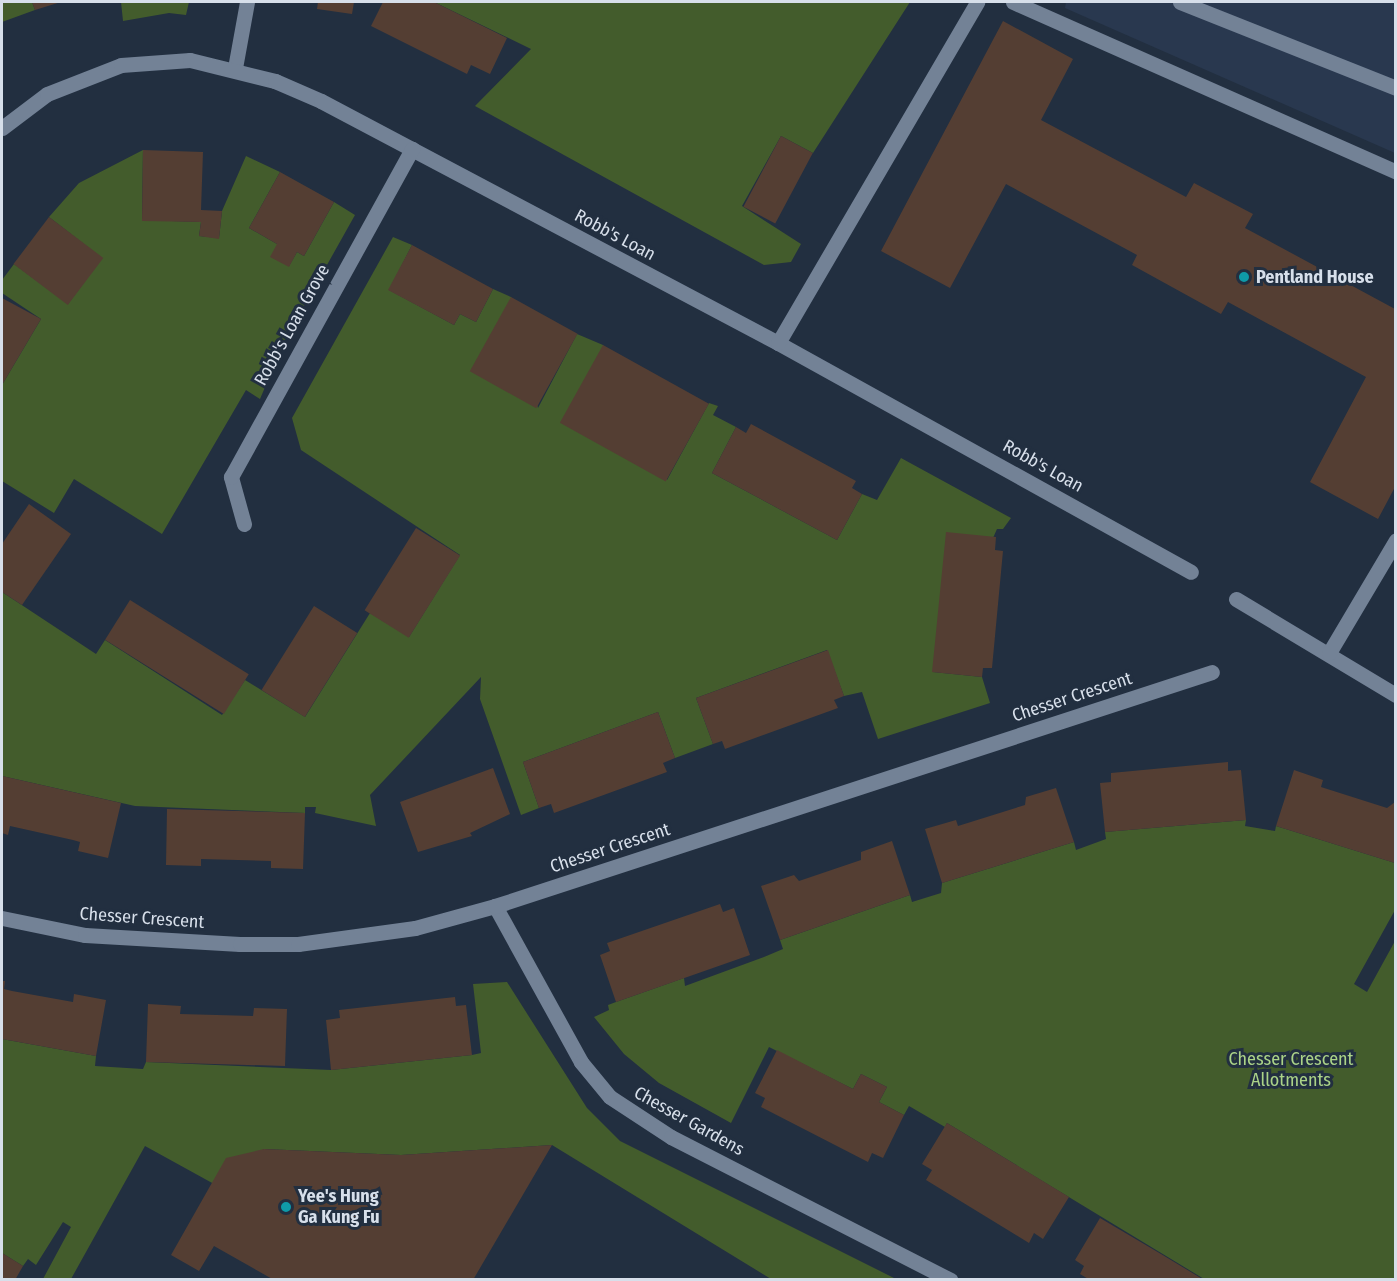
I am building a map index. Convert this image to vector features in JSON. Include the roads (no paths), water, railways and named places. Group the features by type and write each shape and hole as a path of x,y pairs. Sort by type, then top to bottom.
{"street":[{"path":"235,68 247,2"},
{"path":"778,343 977,2"},
{"path":"1013,2 1395,172"},
{"path":"1180,2 1395,88"},
{"name":"Robb's Loan","path":"4,121 47,94 121,65 190,60 235,68 321,101 778,343 1191,572"},
{"name":"Robb's Loan Grove","path":"244,524 231,477 412,149"},
{"path":"1329,653 1395,540"},
{"path":"1236,599 1329,653 1395,695"},
{"name":"Chesser Crescent","path":"2,918 85,935 298,944 415,928 495,906 1212,672"},
{"name":"Chesser Gardens","path":"495,906 581,1062 610,1097 671,1137 950,1280"}],"place":[{"name":"Pentland House","path":"1244,277"},
{"name":"Yee's Hung Ga Kung Fu","path":"286,1207"}],"park label":[{"name":"Chesser Crescent Allotments","path":"1291,1070"}]}
